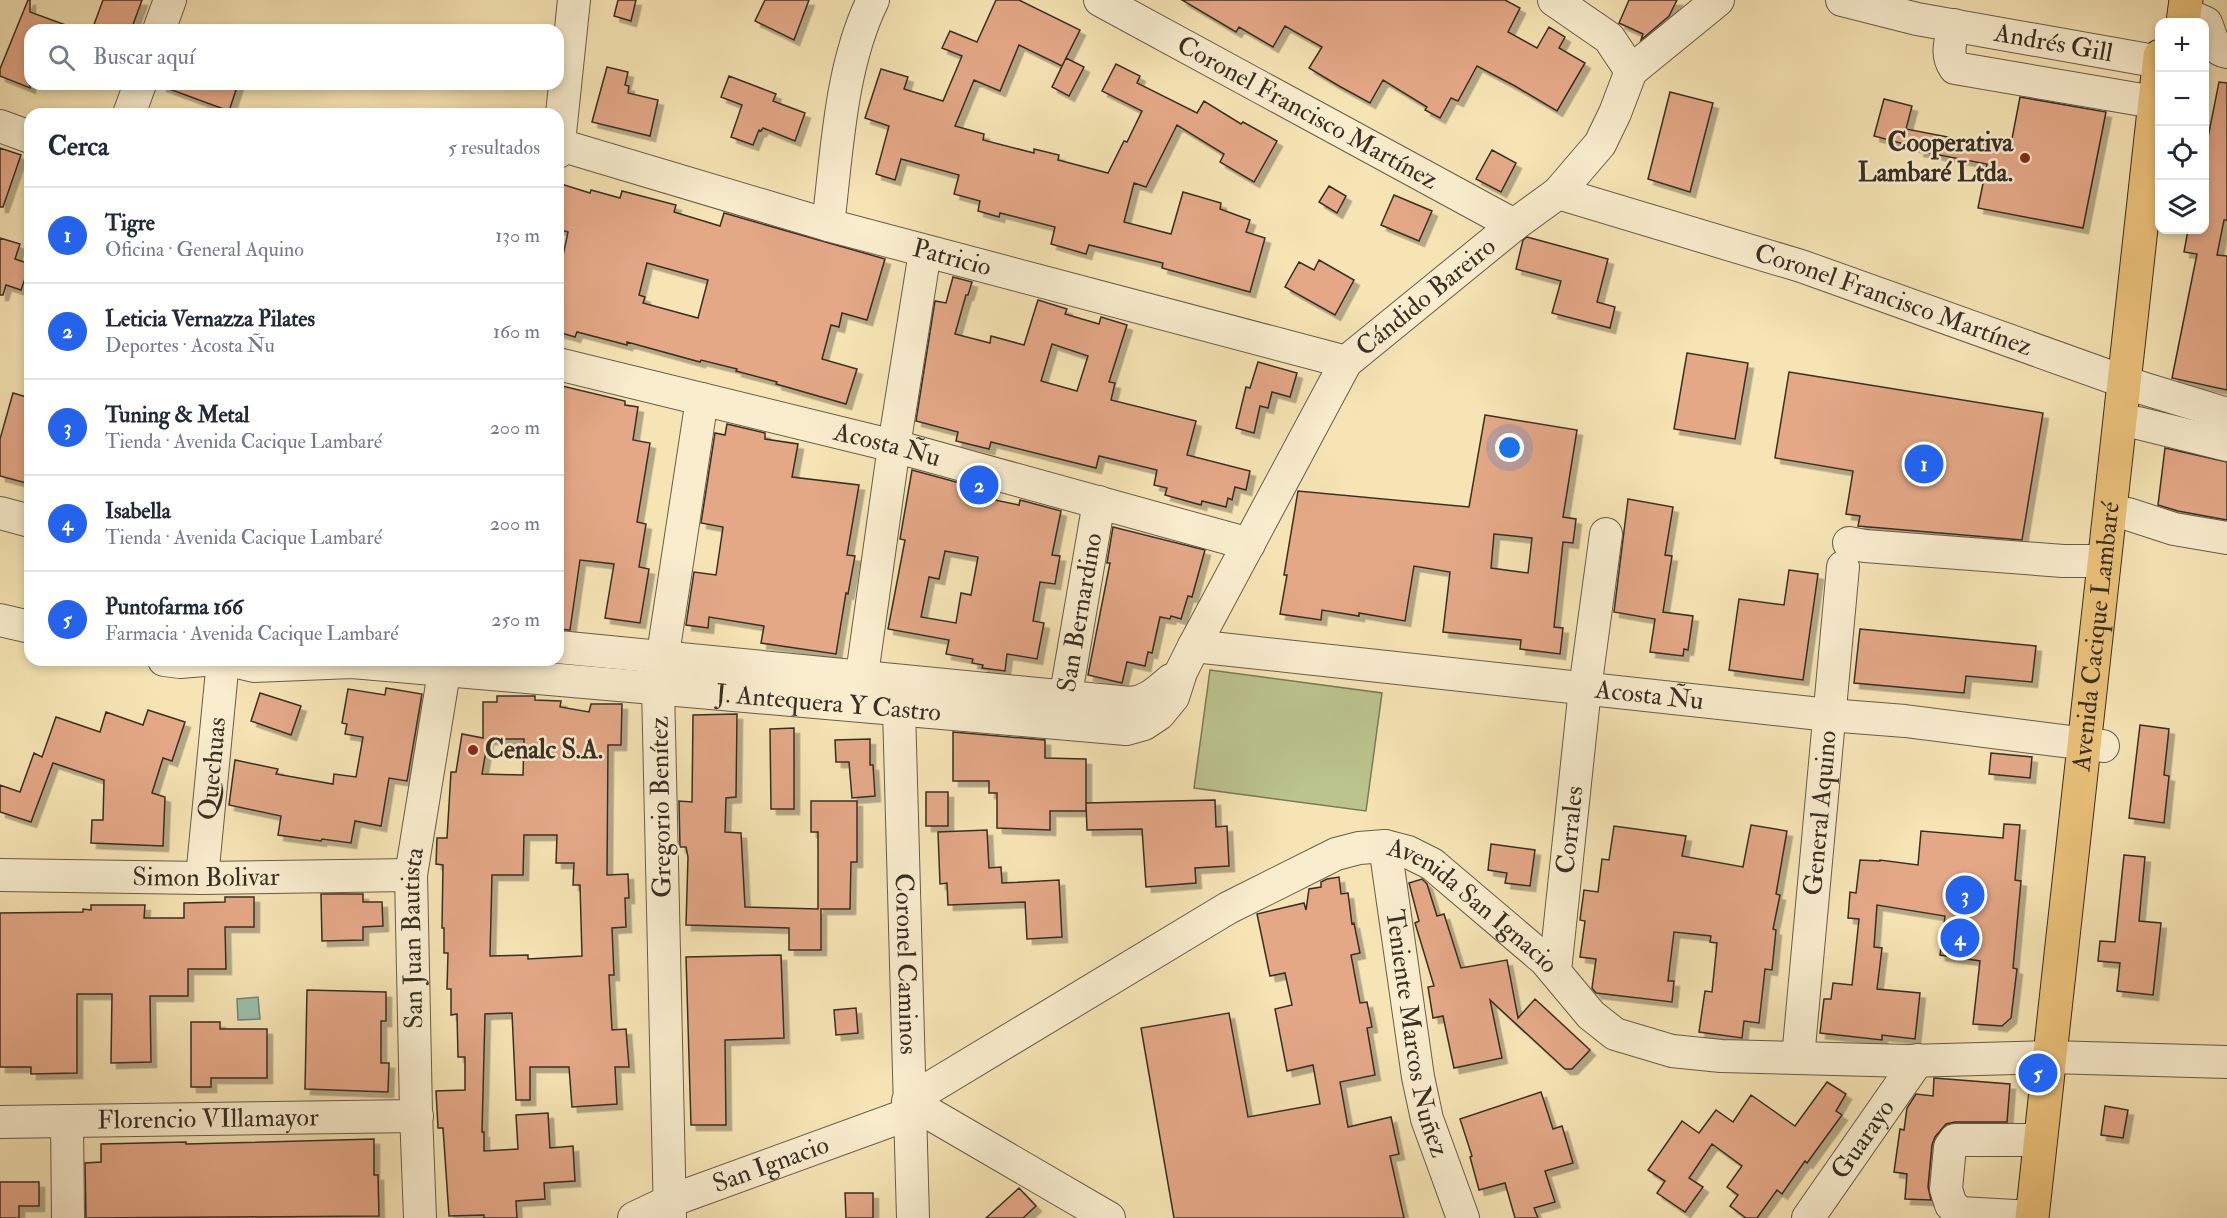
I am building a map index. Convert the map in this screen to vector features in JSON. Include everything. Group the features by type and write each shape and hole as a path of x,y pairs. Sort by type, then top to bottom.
{"main road":[{"name":"Avenida Cacique Lambaré","path":"2039,1218 2094,745 2139,423 2133,384 2158,72"},
{"name":"Avenida Cacique Lambaré","path":"2094,745 2104,561 2159,234"},
{"name":"Avenida Cacique Lambaré","path":"2039,1218 2041,1140 2059,1058"}],"street":[{"path":"161,24 170,0"},
{"path":"563,108 574,0"},
{"path":"828,225 847,86 856,43 873,0"},
{"name":"Coronel Francisco Martínez","path":"1100,0 1514,225"},
{"path":"1554,0 1609,38 1631,71"},
{"name":"Cándido Bareiro","path":"1188,659 1346,362 1514,225 1558,193 1600,144 1631,71 1718,0"},
{"name":"Andrés Gill","path":"1842,0 1919,9 1954,25 2155,61"},
{"path":"2176,12 2206,22 2214,45 2219,51 2227,52"},
{"path":"1954,25 1949,52 1950,61 1955,68 2154,102"},
{"path":"131,108 138,90"},
{"path":"0,126 24,135"},
{"name":"Patricio","path":"564,150 925,252 1346,362"},
{"name":"Coronel Francisco Martínez","path":"1558,193 1801,266 2133,384 2227,414"},
{"path":"860,691 894,446 925,252"},
{"name":"Acosta Ñu","path":"564,365 894,446 1249,544"},
{"name":"Gregorio Benítez","path":"670,1210 660,672 702,399"},
{"path":"2139,423 2227,445"},
{"name":"San Bernardino","path":"1063,710 1098,502"},
{"path":"0,513 24,519"},
{"path":"2128,514 2174,529 2227,538"},
{"name":"Corrales","path":"1555,971 1585,689 1606,534"},
{"name":"General Aquino","path":"1797,1058 1846,555 1864,546 2063,561 2104,561"},
{"path":"0,620 24,626"},
{"name":"J. Antequera Y Castro","path":"564,648 660,672"},
{"name":"Acosta Ñu","path":"1188,659 1585,689 1905,721 2094,745"},
{"name":"J. Antequera Y Castro","path":"499,666 660,672 1063,710 1126,729 1144,724 1159,714 1173,697 1188,659"},
{"name":"Quechuas","path":"202,878 223,666"},
{"name":"San Juan Bautista","path":"420,1218 411,875 445,666"},
{"name":"J. Antequera Y Castro","path":"860,691 899,709 1063,710"},
{"name":"Coronel Caminos","path":"899,709 913,1218"},
{"name":"Avenida San Ignacio","path":"909,1108 1228,908 1336,854 1359,848 1385,846 1408,852 1432,864 1545,960 1591,1015 1615,1034 1672,1051 1721,1056 1797,1058 1918,1060 2059,1058 2226,1062"},
{"name":"Teniente Marcos Nuñez","path":"1385,846 1418,1077 1427,1119 1463,1218"},
{"name":"Simon Bolivar","path":"0,874 202,878 411,875"},
{"name":"Guarayo","path":"1808,1218 1918,1060"},
{"path":"909,1108 1109,1218"},
{"name":"San Ignacio","path":"634,1218 670,1210 909,1108"},
{"name":"Florencio VIllamayor","path":"0,1122 417,1116"},
{"path":"67,1121 68,1218"},
{"path":"2039,1218 1961,1213 1951,1205 1946,1189 1950,1147 1955,1140 2041,1140"}],"green space":[{"path":"1210,670 1382,693 1366,811 1194,788"}],"shaded area":[{"path":"258,997 260,1019 238,1020 237,999"}],"building":[{"path":"28,0 30,0 30,12 63,24 24,24 24,86 0,76 0,69"},
{"path":"103,0 142,0 133,24 94,24"},
{"path":"618,0 636,0 631,21 614,16"},
{"path":"765,0 809,0 794,40 755,21"},
{"path":"996,0 1019,0 1080,30 1062,66 1019,45 1000,91 974,80 955,126 984,134 983,140 1034,153 1034,149 1059,155 1058,160 1108,173 1142,111 1102,91 1116,64 1140,76 1137,83 1197,113 1204,101 1241,124 1243,122 1277,141 1254,182 1220,162 1224,154 1177,125 1146,187 1134,183 1124,222 1171,234 1183,192 1221,203 1220,209 1250,220 1246,232 1265,238 1250,292 1162,268 1163,263 1089,245 1086,254 1051,244 1055,227 1000,213 999,217 978,211 980,201 954,194 959,175 901,159 895,180 876,174 889,126 865,118 881,69 908,77 904,89 943,101 962,56 942,48 950,31 977,42"},
{"path":"1182,0 1505,0 1520,8 1508,32 1537,48 1549,27 1565,37 1559,48 1585,63 1557,111 1477,66 1458,101 1451,98 1440,118 1425,110 1427,107 1383,80 1370,103 1339,86 1309,68 1322,47 1285,26 1273,47 1239,27 1236,32"},
{"path":"1629,0 1677,0 1669,16 1641,40 1643,34 1619,23"},
{"path":"1066,58 1084,67 1069,96 1052,87"},
{"path":"607,67 628,72 625,85 629,86 628,93 658,100 650,136 592,122"},
{"path":"729,76 776,94 773,101 805,113 795,141 763,128 759,130 753,145 731,137 742,105 721,97"},
{"path":"2219,82 2227,83 2227,220 2224,220 2217,255 2227,256 2227,390 2172,378 2197,254 2184,252 2187,234 2209,234 2209,132"},
{"path":"172,90 236,90 230,108 221,108"},
{"path":"1670,92 1713,103 1690,192 1648,179"},
{"name":"Cooperativa Lambaré Ltda.","path":"2020,97 2106,112 2083,228 1978,208 1987,164 1918,151 1919,148 1874,136 1884,99 1912,106 1906,129 2010,149"},
{"path":"0,148 21,155 3,207 0,207"},
{"path":"1492,150 1516,163 1501,192 1476,179"},
{"path":"564,185 590,193 591,190 620,198 622,191 676,205 674,212 720,226 724,213 885,259 867,320 842,313 839,327 831,325 822,359 857,369 846,404 776,384 777,382 736,371 737,369 701,360 700,362 627,342 627,345 577,332 575,337 564,334 564,251 568,232 564,231","holes":["647,263 708,280 698,318 643,303 645,297 639,295"]},
{"path":"1329,186 1346,196 1337,213 1319,202"},
{"path":"1394,195 1432,211 1419,241 1381,225"},
{"path":"1527,237 1608,259 1597,302 1615,307 1610,328 1552,313 1561,281 1516,269 1523,240"},
{"path":"0,238 20,244 15,259 24,262 24,281 21,290 6,285 3,295 0,295"},
{"path":"1319,260 1354,280 1335,315 1285,287 1299,262 1314,270"},
{"path":"953,277 972,282 955,334 990,343 991,336 1024,345 1038,300 1067,309 1065,314 1099,324 1101,317 1127,325 1109,382 1115,383 1111,400 1196,421 1187,455 1250,471 1246,490 1235,487 1232,500 1228,498 1226,507 1202,501 1201,505 1165,495 1167,488 1154,485 1157,470 1099,456 1096,468 991,442 989,449 956,441 958,432 916,421 935,301 946,303","holes":["1052,344 1088,356 1077,391 1041,381"]},
{"path":"1687,353 1748,363 1735,439 1674,429"},
{"path":"1258,362 1297,373 1290,397 1272,392 1268,408 1260,406 1254,433 1236,428 1246,387 1250,388"},
{"path":"1789,372 2043,413 2022,540 1858,526 1860,516 1846,514 1853,471 1775,458"},
{"path":"564,386 625,401 625,405 638,407 633,440 650,443 637,522 646,524 639,567 649,569 640,623 605,618 614,564 580,560 570,630 564,630"},
{"path":"13,393 24,396 24,482 0,476 0,439"},
{"path":"1485,415 1577,430 1563,517 1576,519 1573,543 1563,542 1554,627 1563,628 1560,654 1520,649 1521,640 1443,632 1450,572 1414,566 1405,621 1359,613 1359,616 1322,610 1321,620 1280,614 1298,491 1469,507","holes":["1494,534 1532,538 1528,573 1491,568"]},
{"path":"727,424 765,433 765,439 798,444 792,477 859,485 847,555 855,556 836,654 761,643 764,626 709,617 708,628 686,625 694,572 716,575 723,527 701,523 715,433 725,435"},
{"path":"2165,448 2227,462 2227,520 2158,505"},
{"path":"912,470 967,485 965,494 1019,505 1020,500 1061,511 1052,555 1060,556 1055,584 1040,582 1033,621 1044,623 1037,659 1007,654 1005,671 982,668 983,665 972,663 973,659 946,654 949,640 888,629 905,540 900,539","holes":["945,551 978,557 971,595 961,593 956,623 921,617 929,577 939,579"]},
{"path":"1628,499 1673,507 1665,555 1672,556 1663,612 1693,616 1688,650 1684,649 1683,656 1650,652 1655,619 1614,612"},
{"path":"1113,527 1205,550 1192,597 1188,596 1181,619 1171,616 1170,619 1160,617 1152,653 1148,652 1145,666 1127,662 1122,683 1088,675 1110,563 1107,563"},
{"path":"1789,570 1818,574 1803,680 1729,670 1739,599 1784,605"},
{"path":"1860,629 2036,646 2032,682 1966,676 1964,693 1854,683"},
{"path":"386,688 422,694 407,781 389,778 381,826 355,821 351,843 322,839 321,841 278,835 281,816 229,805 235,760 278,769 276,774 333,784 334,774 356,777 363,737 345,734 347,724 342,723 348,689 385,695"},
{"path":"260,693 301,706 291,735 251,721"},
{"path":"497,696 535,696 535,700 561,701 560,707 589,712 591,704 622,704 621,745 608,745 607,875 628,874 629,898 625,898 626,927 612,928 614,975 609,975 612,1030 626,1029 629,1067 615,1067 617,1104 572,1107 569,1067 530,1067 530,1100 516,1100 512,1013 485,1014 482,1132 484,1132 484,1151 518,1149 516,1115 548,1113 550,1148 573,1146 575,1181 544,1183 545,1199 516,1201 517,1218 484,1218 484,1215 449,1216 443,1128 438,1128 436,1091 465,1090 465,1057 458,1057 457,1014 451,1015 451,989 447,989 448,953 444,953 444,928 442,928 443,865 436,864 437,838 447,838 451,772 456,772 462,734 483,738 483,702 497,702","holes":["488,739 524,739 523,775 482,774","524,835 557,835 556,863 574,863 573,885 580,885 582,956 528,959 528,955 490,956 492,875 523,875"]},
{"path":"148,710 185,722 172,761 163,758 152,793 165,797 163,846 91,843 92,820 103,820 104,780 53,763 31,822 0,812 0,785 20,792 34,753 42,757 56,717 100,732 106,712 143,725"},
{"path":"737,714 736,797 726,798 725,832 741,833 745,907 818,909 818,832 811,832 811,801 857,801 857,862 851,862 850,909 821,909 821,950 789,950 789,928 686,925 688,857 686,847 680,847 679,801 692,802 693,715"},
{"path":"2140,725 2169,729 2164,775 2169,776 2164,823 2129,818"},
{"path":"794,728 794,809 771,809 770,729"},
{"path":"953,732 1045,740 1045,758 1086,759 1086,811 1050,811 1050,830 997,828 997,793 989,793 989,781 953,781"},
{"path":"870,739 870,765 873,765 875,796 852,798 849,762 836,762 835,740"},
{"path":"1991,753 2032,757 2030,778 1989,774"},
{"path":"926,792 948,792 948,826 926,826"},
{"path":"1215,800 1216,827 1227,826 1229,866 1195,868 1196,883 1146,887 1142,829 1087,830 1086,803"},
{"path":"2004,824 2020,825 2015,880 2021,881 2013,968 2017,969 2011,1018 2002,1026 1973,1024 1980,961 1940,955 1945,916 1877,905 1874,947 1882,948 1877,989 1920,993 1915,1039 1882,1035 1882,1040 1820,1033 1824,999 1831,999 1833,983 1852,985 1859,919 1848,918 1850,892 1856,893 1860,860 1918,865 1921,831 2003,838"},
{"path":"1751,825 1787,831 1776,894 1780,895 1773,929 1776,930 1772,970 1765,969 1759,1023 1744,1021 1742,1038 1699,1032 1705,991 1712,992 1717,943 1710,942 1711,936 1674,932 1668,981 1674,981 1672,1002 1596,993 1592,988 1596,959 1580,957 1585,921 1580,920 1584,890 1598,892 1602,859 1609,860 1614,826 1686,836 1682,856 1743,867"},
{"path":"987,830 989,868 1001,867 1002,883 1059,880 1062,937 1027,939 1025,902 948,905 947,883 940,884 938,832"},
{"path":"1491,844 1535,850 1530,886 1505,883 1507,873 1488,870"},
{"path":"2124,855 2145,857 2139,921 2161,923 2153,995 2117,991 2120,963 2098,961 2100,941 2115,942"},
{"path":"1339,877 1341,894 1348,893 1352,924 1354,923 1360,953 1351,955 1360,1003 1367,1002 1372,1027 1367,1028 1375,1075 1340,1082 1348,1127 1391,1117 1399,1154 1390,1156 1404,1218 1174,1218 1141,1028 1229,1013 1248,1117 1320,1104 1313,1065 1287,1071 1275,1009 1292,1005 1285,973 1270,976 1257,914 1304,903 1306,910 1309,889 1321,887 1321,882 1327,879"},
{"path":"1422,879 1427,884 1437,916 1444,914 1461,968 1507,960 1518,1018 1535,999 1590,1050 1572,1069 1565,1069 1490,1000 1502,1058 1454,1068 1443,1016 1433,1018 1428,987 1434,986 1415,923 1419,921 1409,883"},
{"path":"321,894 363,894 363,902 382,902 383,926 363,927 363,940 322,941"},
{"path":"225,897 254,897 254,927 225,927 226,969 188,969 188,996 150,996 151,1062 111,1063 112,994 77,994 77,1073 31,1074 31,1067 0,1067 0,913 83,912 83,909 91,910 91,905 145,905 144,918 184,918 184,903 225,902"},
{"path":"781,955 784,1038 725,1040 726,1125 691,1125 686,957"},
{"path":"307,990 386,992 386,1021 381,1021 381,1063 389,1063 388,1092 305,1089"},
{"path":"856,1008 858,1033 836,1035 834,1010"},
{"path":"191,1022 220,1022 220,1029 267,1029 267,1078 211,1078 211,1087 191,1087"},
{"path":"1934,1078 2010,1084 2007,1122 1946,1124 1935,1137 1932,1145 1928,1187 1931,1200 1905,1199 1907,1174 1894,1172 1900,1129 1904,1130 1907,1108 1916,1094 1933,1096"},
{"path":"1827,1082 1846,1094 1836,1111 1842,1115 1782,1194 1777,1190 1757,1218 1746,1218 1730,1206 1738,1195 1727,1187 1742,1166 1712,1144 1689,1178 1703,1187 1685,1212 1657,1193 1665,1181 1648,1170 1682,1121 1699,1133 1716,1110 1733,1122 1751,1095 1795,1126"},
{"path":"1541,1092 1553,1129 1562,1126 1573,1163 1545,1171 1555,1202 1534,1208 1538,1218 1515,1218 1505,1183 1479,1190 1470,1157 1472,1156 1460,1119"},
{"path":"2105,1106 2128,1110 2123,1138 2101,1135"},
{"path":"374,1139 374,1175 378,1175 379,1216 86,1218 85,1163 101,1162 101,1144"},
{"path":"0,1182 39,1182 39,1206 19,1206 19,1218 0,1218"},
{"path":"1019,1188 1036,1206 1023,1218 986,1218"},
{"path":"845,1193 873,1193 873,1218 846,1218"}],"place":[{"name":"Cooperativa Lambaré Ltda.","path":"2025,158"},
{"name":"Tigre","path":"1924,464"},
{"name":"Leticia Vernazza Pilates","path":"979,485"},
{"name":"Cenalc S.A.","path":"473,750"},
{"name":"Tuning & Metal","path":"1965,895"},
{"name":"Isabella","path":"1960,938"},
{"name":"Puntofarma 166","path":"2038,1073"}]}
